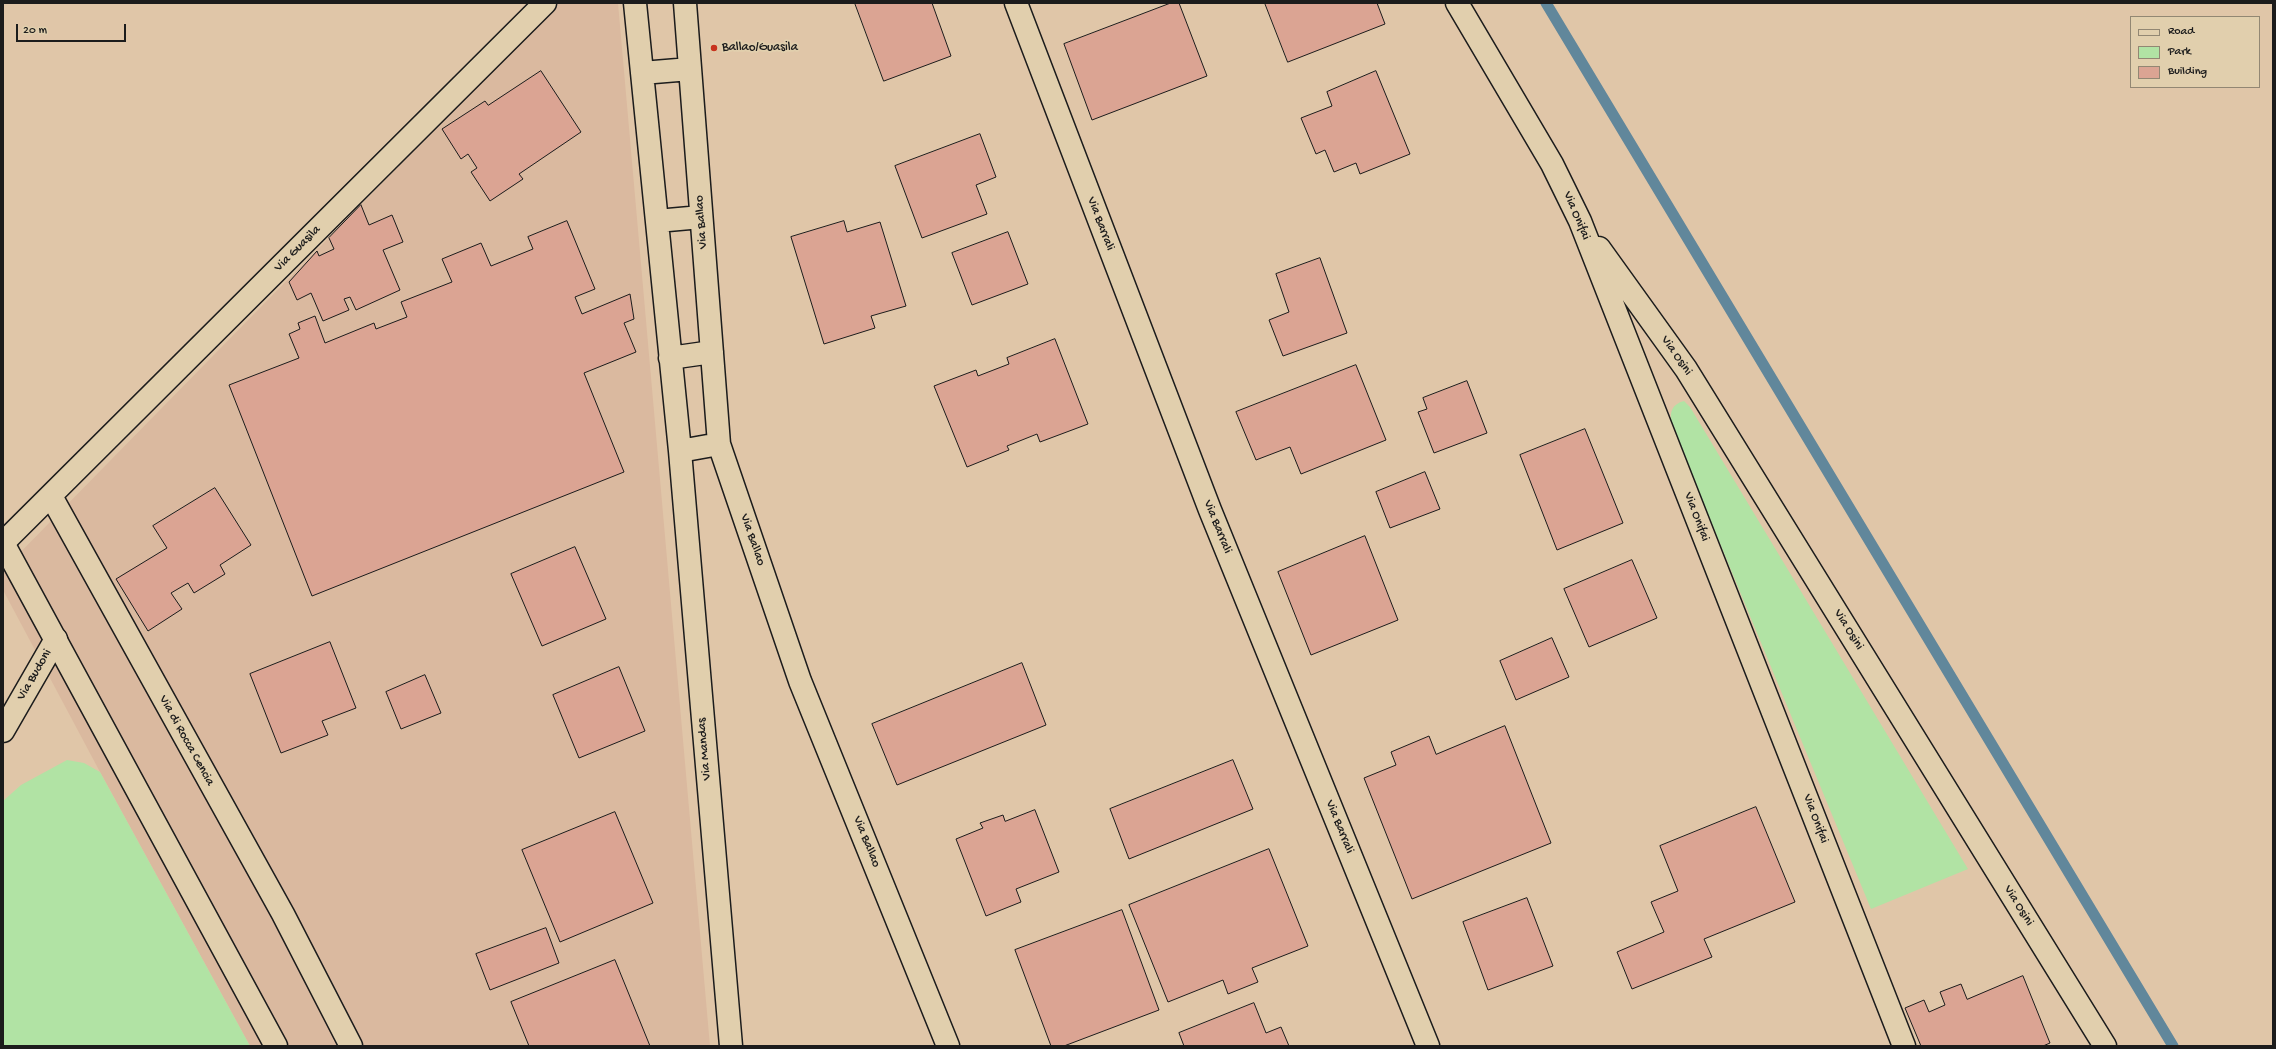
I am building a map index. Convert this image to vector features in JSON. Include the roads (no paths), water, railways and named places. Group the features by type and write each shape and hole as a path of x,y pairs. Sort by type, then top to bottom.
{"street":[{"name":"Via Guasila","path":"51,496 545,3"},
{"name":"Via Mandas","path":"635,3 680,451 731,1046"},
{"name":"Via Ballao","path":"685,3 719,444 800,681 948,1046"},
{"name":"Via Barrali","path":"1016,3 1210,510 1428,1046"},
{"name":"Via Onifai","path":"1457,3 1527,119 1552,164 1580,221 1904,1046"},
{"path":"642,73 690,69"},
{"path":"656,221 701,217"},
{"name":"Via Osini","path":"1580,221 1686,369 2105,1046"},
{"path":"670,358 712,352"},
{"path":"680,451 719,444"},
{"path":"51,496 3,543 276,1046"},
{"name":"Via di Rocca Cencia","path":"51,496 283,914 351,1046"},
{"name":"Via Budoni","path":"3,731 56,639"}],"waterway":[{"path":"1546,3 2173,1046"}],"place":[{"name":"Ballao/Guasila","path":"714,48"}]}
